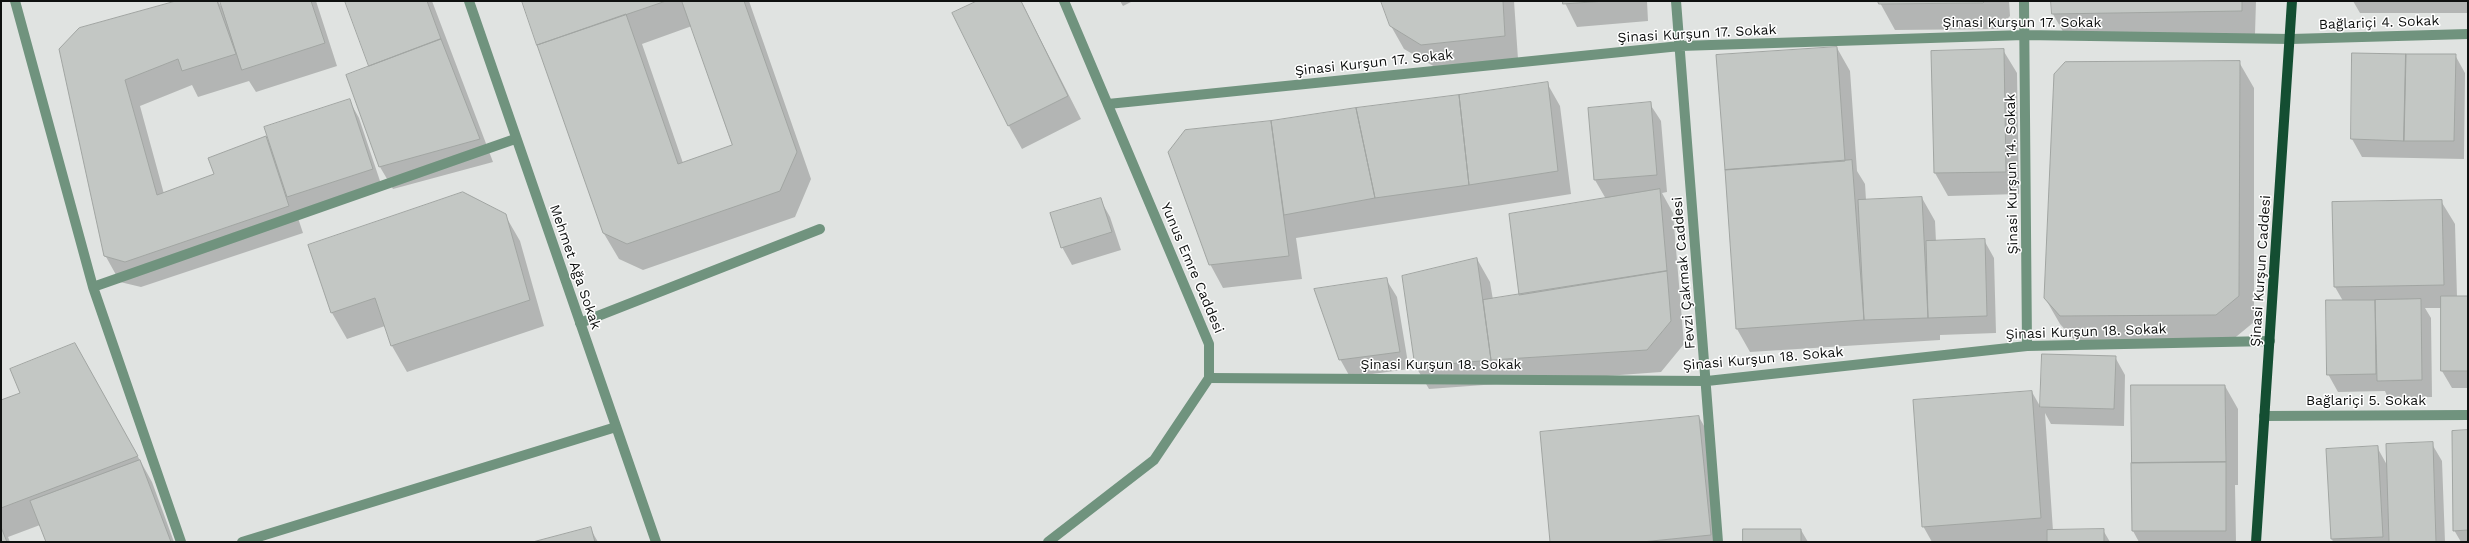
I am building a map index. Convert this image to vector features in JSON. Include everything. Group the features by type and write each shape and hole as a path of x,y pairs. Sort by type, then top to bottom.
{"main road":[{"name":"Şinasi Kurşun Caddesi","path":"2256,542 2291,39 2292,1"}],"street":[{"path":"16,1 93,287 181,542"},
{"name":"Mehmet Ağa Sokak","path":"469,1 515,139 656,542"},
{"name":"Yunus Emre Caddesi","path":"1064,1 1209,344 1209,378"},
{"name":"Fevzi Çakmak Caddesi","path":"1676,1 1707,381 1718,542"},
{"name":"Şinasi Kurşun 14. Sokak","path":"2024,1 2027,346"},
{"name":"Bağlariçi 4. Sokak","path":"2291,39 2468,34"},
{"name":"Şinasi Kurşun 17. Sokak","path":"1108,104 1680,46 2024,35 2291,39"},
{"path":"93,287 515,139"},
{"path":"580,323 820,229"},
{"name":"Şinasi Kurşun 18. Sokak","path":"1209,378 1707,381 2027,346 2270,340"},
{"path":"1048,542 1154,460 1209,378"},
{"name":"Bağlariçi 5. Sokak","path":"2264,416 2468,415"},
{"path":"242,542 616,427"}],"building":[{"path":"176,1 217,1 236,54 182,71 178,59 125,80 157,195 214,174 208,158 266,136 289,206 125,262 104,256 59,49 79,28"},
{"path":"220,1 311,1 325,43 242,70"},
{"path":"345,1 427,1 441,39 369,66"},
{"path":"522,1 666,1 537,45"},
{"path":"682,1 744,1 797,152 780,191 627,244 603,233 537,45 626,14 678,164 732,145"},
{"path":"977,1 1021,1 1068,96 1008,126 952,13"},
{"path":"1381,1 1503,1 1505,36 1421,45 1390,26"},
{"path":"1563,1 1606,1 1563,4"},
{"path":"1878,1 1985,1 1983,3 1879,4"},
{"path":"2051,1 2242,1 2242,11 2052,14"},
{"path":"441,39 480,139 379,167 346,75"},
{"path":"1837,47 1845,161 1725,170 1716,55"},
{"path":"2004,49 2006,172 1934,173 1931,51"},
{"path":"2352,53 2406,54 2404,141 2351,139"},
{"path":"2406,54 2456,54 2454,141 2404,141"},
{"path":"2240,61 2239,296 2216,315 2060,316 2044,298 2054,74 2065,62"},
{"path":"1548,82 1558,171 1469,185 1459,95"},
{"path":"1459,95 1469,185 1375,198 1356,108"},
{"path":"350,99 373,169 287,197 264,127"},
{"path":"1651,102 1657,175 1594,180 1588,108"},
{"path":"1356,108 1375,198 1284,215 1271,121"},
{"path":"1271,121 1289,256 1209,265 1168,152 1185,130"},
{"path":"1852,160 1864,320 1736,329 1725,170"},
{"path":"1660,189 1667,271 1519,295 1509,214"},
{"path":"463,192 506,214 530,300 391,346 375,298 331,313 308,245"},
{"path":"1922,197 1928,318 1864,320 1858,200"},
{"path":"1101,198 1112,232 1061,248 1050,213"},
{"path":"2442,200 2444,285 2334,287 2332,202"},
{"path":"1985,239 1987,316 1928,318 1926,241"},
{"path":"1477,258 1491,360 1415,367 1402,276"},
{"path":"1667,271 1671,321 1647,350 1491,360 1483,300"},
{"path":"1387,278 1400,352 1339,360 1314,289"},
{"path":"2441,296 2468,296 2468,371 2441,371"},
{"path":"2421,299 2422,380 2377,381 2375,300"},
{"path":"2326,300 2375,300 2376,374 2327,375"},
{"path":"75,343 138,456 1,508 1,400 20,393 10,369"},
{"path":"2042,354 2116,356 2114,409 2040,407"},
{"path":"2131,385 2225,385 2226,462 2132,463"},
{"path":"2032,391 2041,518 1922,527 1913,400"},
{"path":"1699,416 1711,535 1642,542 1550,542 1540,432"},
{"path":"2468,430 2468,530 2453,531 2452,431"},
{"path":"2433,442 2436,542 2389,542 2386,444"},
{"path":"2378,446 2383,537 2331,539 2326,449"},
{"path":"140,460 171,542 46,542 30,501"},
{"path":"2226,462 2226,531 2132,531 2131,463"},
{"path":"1,527 7,542 1,542"},
{"path":"591,527 595,542 533,542"},
{"path":"1743,529 1801,529 1801,542 1743,542"},
{"path":"2104,529 2104,542 2047,542 2047,530"}]}
